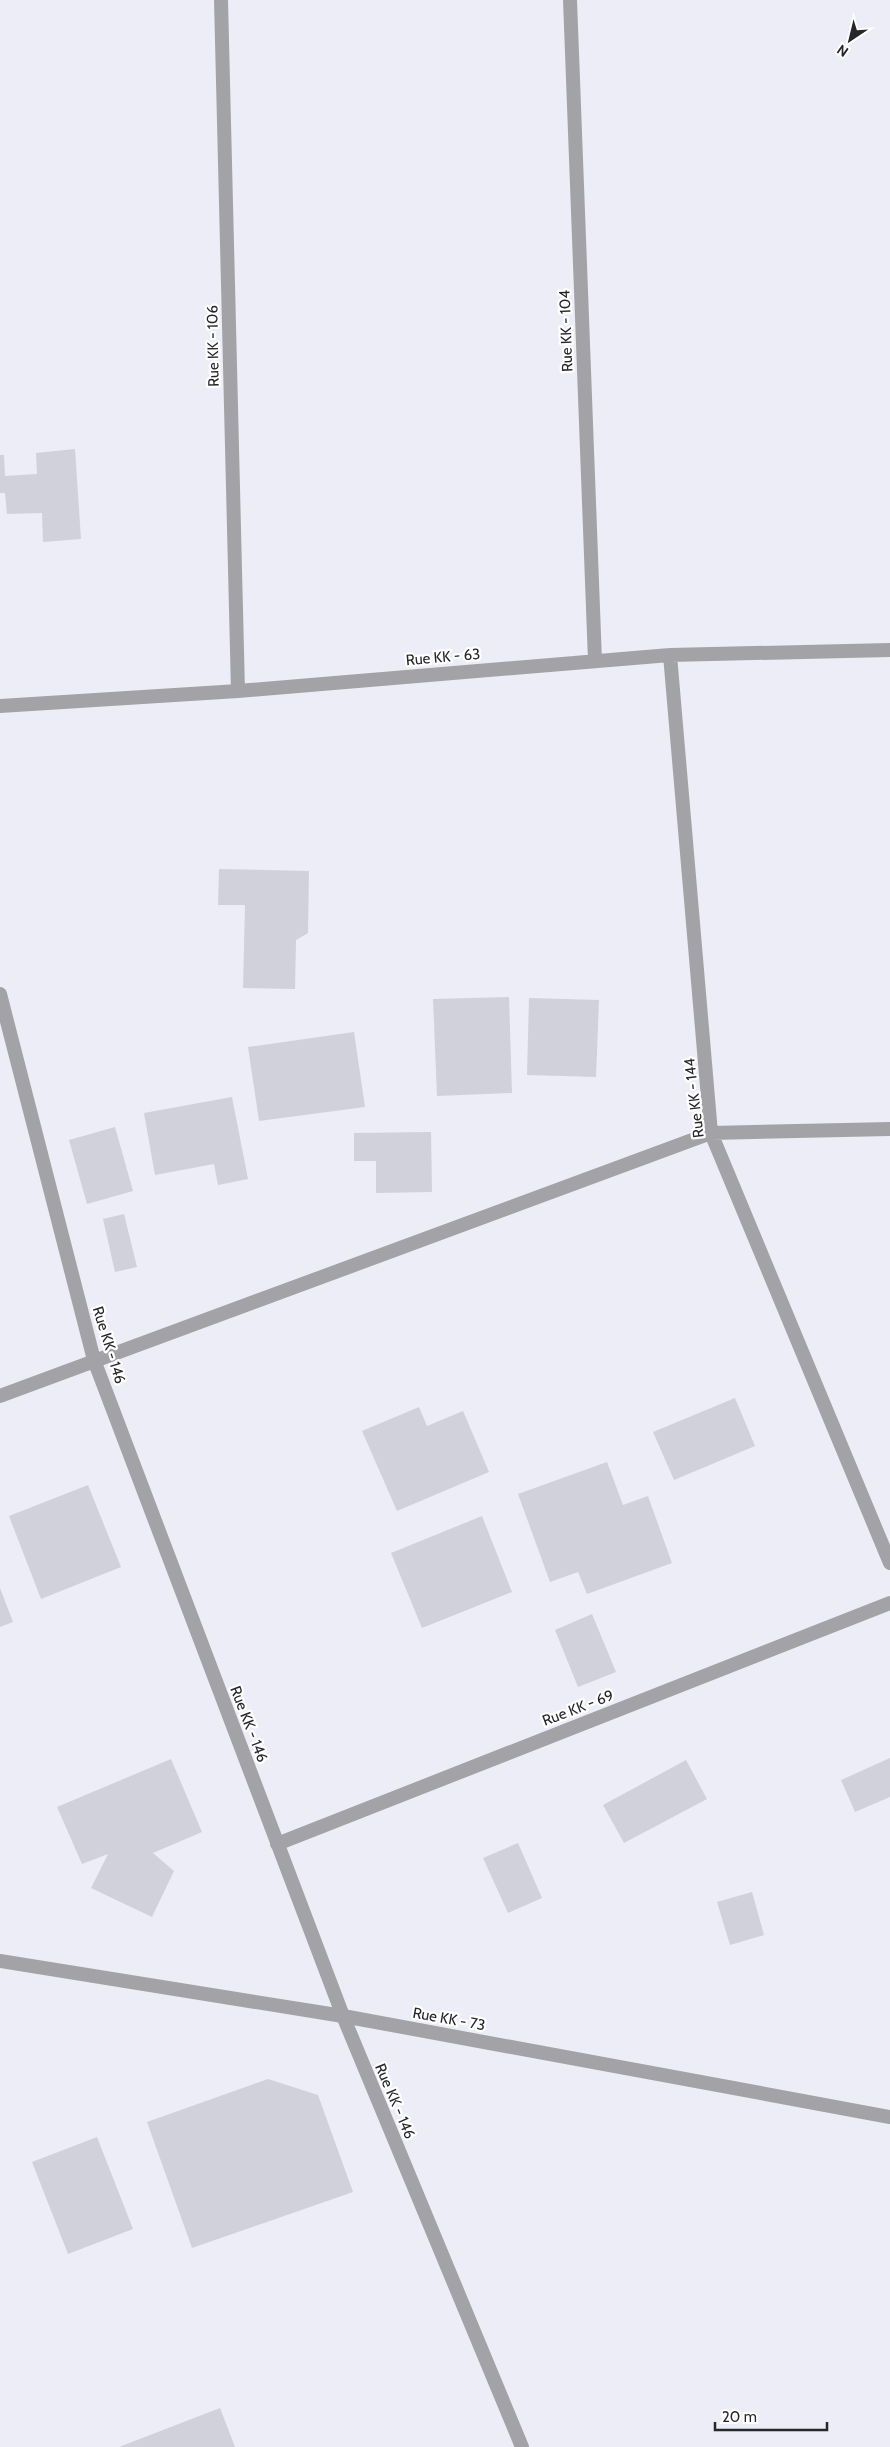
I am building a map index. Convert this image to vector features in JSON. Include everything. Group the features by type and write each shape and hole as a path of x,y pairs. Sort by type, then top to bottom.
{"street":[{"name":"Rue KK - 106","path":"221,0 238,690"},
{"name":"Rue KK - 104","path":"570,0 595,661"},
{"name":"Rue KK - 63","path":"0,706 238,690 670,655 890,650"},
{"name":"Rue KK - 144","path":"670,655 711,1133 890,1564"},
{"name":"Rue KK - 146","path":"0,994 94,1360 342,2016 522,2447"},
{"path":"0,1396 711,1133 890,1130"},
{"name":"Rue KK - 69","path":"277,1844 890,1603"},
{"name":"Rue KK - 73","path":"0,1961 342,2016 890,2117"}],"building":[{"path":"75,449 81,539 43,542 42,513 7,514 5,493 0,493 0,455 4,455 5,476 37,474 36,453"},
{"path":"219,869 309,871 308,933 296,940 295,989 243,988 245,905 218,905"},
{"path":"509,997 512,1093 437,1096 433,999"},
{"path":"529,998 599,1000 596,1077 527,1075"},
{"path":"354,1032 365,1107 259,1121 248,1047"},
{"path":"232,1097 248,1179 218,1185 214,1164 155,1175 144,1113"},
{"path":"115,1127 133,1191 87,1204 69,1140"},
{"path":"431,1132 432,1192 376,1193 376,1161 354,1161 354,1133"},
{"path":"124,1214 137,1267 115,1272 103,1219"},
{"path":"735,1398 755,1446 674,1480 653,1432"},
{"path":"419,1407 427,1426 463,1411 489,1472 397,1511 362,1431"},
{"path":"607,1462 623,1505 648,1496 672,1563 587,1594 578,1572 550,1582 518,1494"},
{"path":"88,1485 121,1567 41,1599 9,1516"},
{"path":"482,1516 512,1592 422,1628 391,1553"},
{"path":"0,1588 13,1622 0,1627"},
{"path":"592,1614 616,1672 578,1687 555,1630"},
{"path":"890,1758 890,1797 855,1812 841,1780"},
{"path":"171,1759 202,1832 153,1853 174,1871 152,1917 91,1888 108,1854 82,1864 57,1807"},
{"path":"686,1760 707,1799 624,1843 603,1805"},
{"path":"518,1843 542,1898 508,1913 483,1858"},
{"path":"752,1892 764,1935 730,1945 717,1902"},
{"path":"268,2079 318,2095 353,2192 192,2248 147,2122"},
{"path":"97,2137 133,2229 68,2254 32,2162"},
{"path":"220,2408 235,2447 119,2447"}]}
